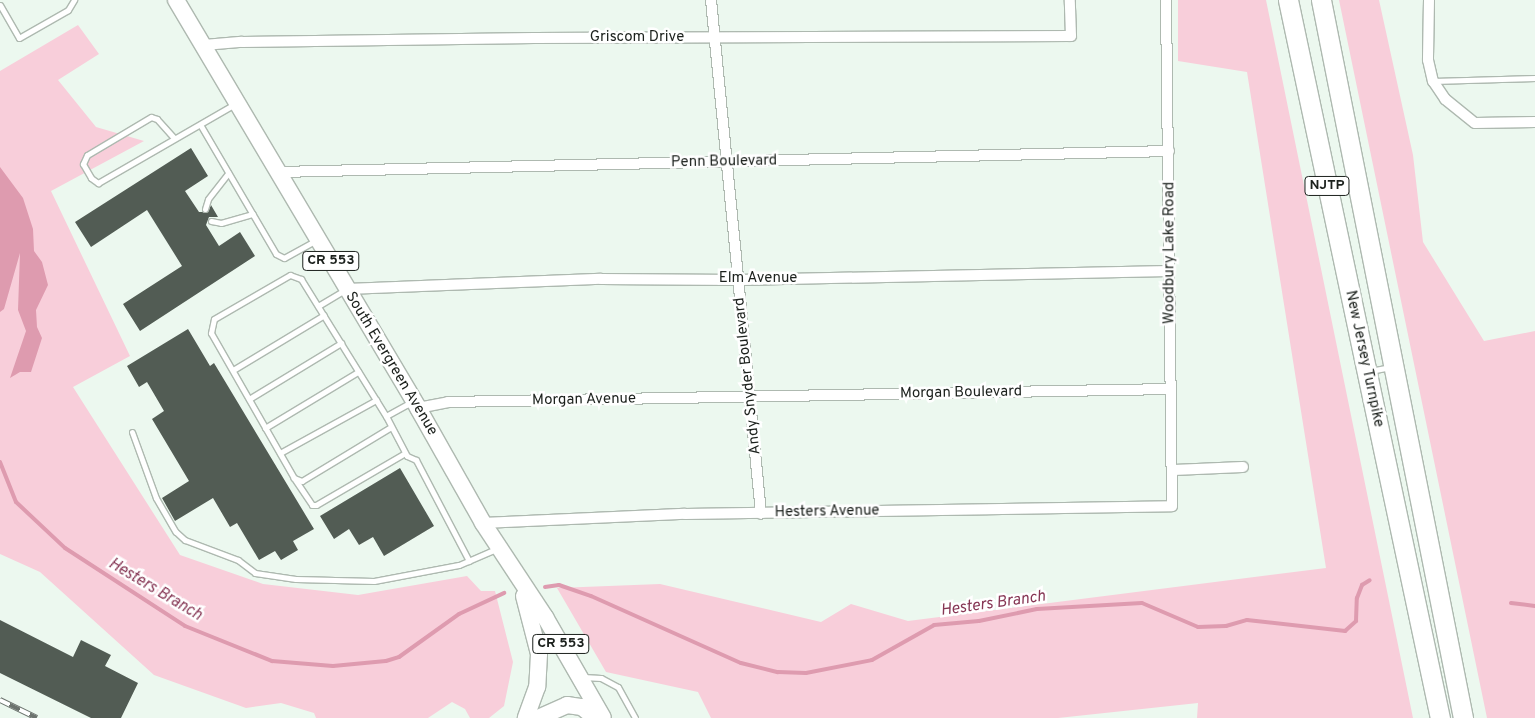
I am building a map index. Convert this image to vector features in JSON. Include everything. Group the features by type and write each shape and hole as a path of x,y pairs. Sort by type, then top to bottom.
{"highway":[{"name":"New Jersey Turnpike","path":"1288,0 1440,718"},
{"name":"New Jersey Turnpike","path":"1321,0 1392,367 1463,718"}],"main road":[{"name":"South Evergreen Avenue","path":"176,0 416,404 483,523 580,677 603,718"},
{"name":"South Evergreen Avenue","path":"515,572 531,616 539,654 537,687 526,718"},
{"path":"538,718 560,706 574,705 595,718"}],"street":[{"name":"Andy Snyder Boulevard","path":"711,0 761,514"},
{"name":"Griscom Drive","path":"204,45 242,42 1071,36 1070,0"},
{"name":"Woodbury Lake Road","path":"1166,0 1172,506"},
{"path":"1428,0 1428,60 1433,80 1445,99 1475,123 1535,122"},
{"name":"Penn Boulevard","path":"279,172 1169,151"},
{"name":"Elm Avenue","path":"347,289 601,279 738,280 1169,271"},
{"name":"Morgan Boulevard","path":"751,398 1171,389"},
{"name":"Morgan Avenue","path":"416,404 751,398"},
{"path":"1173,470 1243,467"},
{"name":"Hesters Avenue","path":"483,523 761,514 1172,506"}],"lane":[{"path":"0,5 19,38 68,10 74,0"},
{"path":"1433,80 1535,78"},
{"path":"174,138 157,119 150,118 87,155 83,164 96,182 174,138 201,126 238,103"},
{"path":"201,126 281,257 288,256 318,239"},
{"path":"205,209 208,199 228,173"},
{"path":"211,221 221,223 253,214"},
{"path":"405,453 316,505 312,505 294,478 211,333 214,319 290,275 301,279 386,416 405,453 416,460 469,562"},
{"path":"318,306 347,289"},
{"path":"233,370 324,315"},
{"path":"249,399 341,343"},
{"path":"1367,371 1392,367"},
{"path":"265,428 358,372"},
{"path":"280,453 376,400"},
{"path":"386,416 416,404"},
{"path":"294,478 302,480 391,427"},
{"path":"132,432 156,498 176,532 185,540 238,560 255,573 296,580 374,581 469,562 499,548"},
{"path":"580,677 601,678 618,687 635,718"}],"shaded area":[{"path":"1178,0 1266,0 1413,718 1197,718 1198,703 1058,718 711,718 698,692 606,672 557,588 660,584 821,622 851,604 908,621 1326,568 1247,72 1178,61"},
{"path":"1339,0 1379,0 1413,155 1423,242 1484,341 1535,331 1535,718 1487,718"},
{"path":"78,25 99,54 58,80 96,127 144,141 51,191 130,356 73,387 180,555 263,584 358,595 467,576 481,591 495,591 513,662 504,706 489,718 470,718 465,709 452,702 428,718 316,718 314,713 281,703 246,708 154,675 40,572 0,554 0,71"},
{"path":"0,167 23,198 33,229 34,251 42,262 48,285 36,310 37,327 42,338 31,372 20,372 10,378 26,331 18,310 20,253 4,309 0,312"}],"building":[{"path":"191,148 208,176 185,191 199,212 208,212 211,205 218,217 209,217 206,225 219,246 240,232 255,256 140,331 123,304 182,266 147,210 91,247 75,222"},
{"path":"188,329 210,366 214,363 314,529 293,541 298,550 281,560 275,551 259,560 237,523 230,527 213,498 175,521 162,498 189,481 152,419 164,411 147,382 139,387 127,366"},
{"path":"400,468 434,526 384,556 373,537 359,545 349,529 334,539 320,516"},
{"path":"0,620 73,657 81,640 111,655 105,666 138,683 121,718 91,718 0,673"}],"waterway":[{"name":"Hesters Branch","path":"0,462 16,502 65,548 185,626 272,661 333,666 386,661 399,657 459,614 504,593"},
{"name":"Hesters Branch","path":"545,587 559,585 591,596 741,663 778,672 806,673 872,660 934,625 979,621 1037,609 1142,603 1198,627 1226,626 1247,620 1345,631 1356,621 1357,598 1362,585 1370,580"},
{"name":"Hesters Branch","path":"1511,603 1535,606"}],"railway":[{"path":"0,700 37,718"}]}
